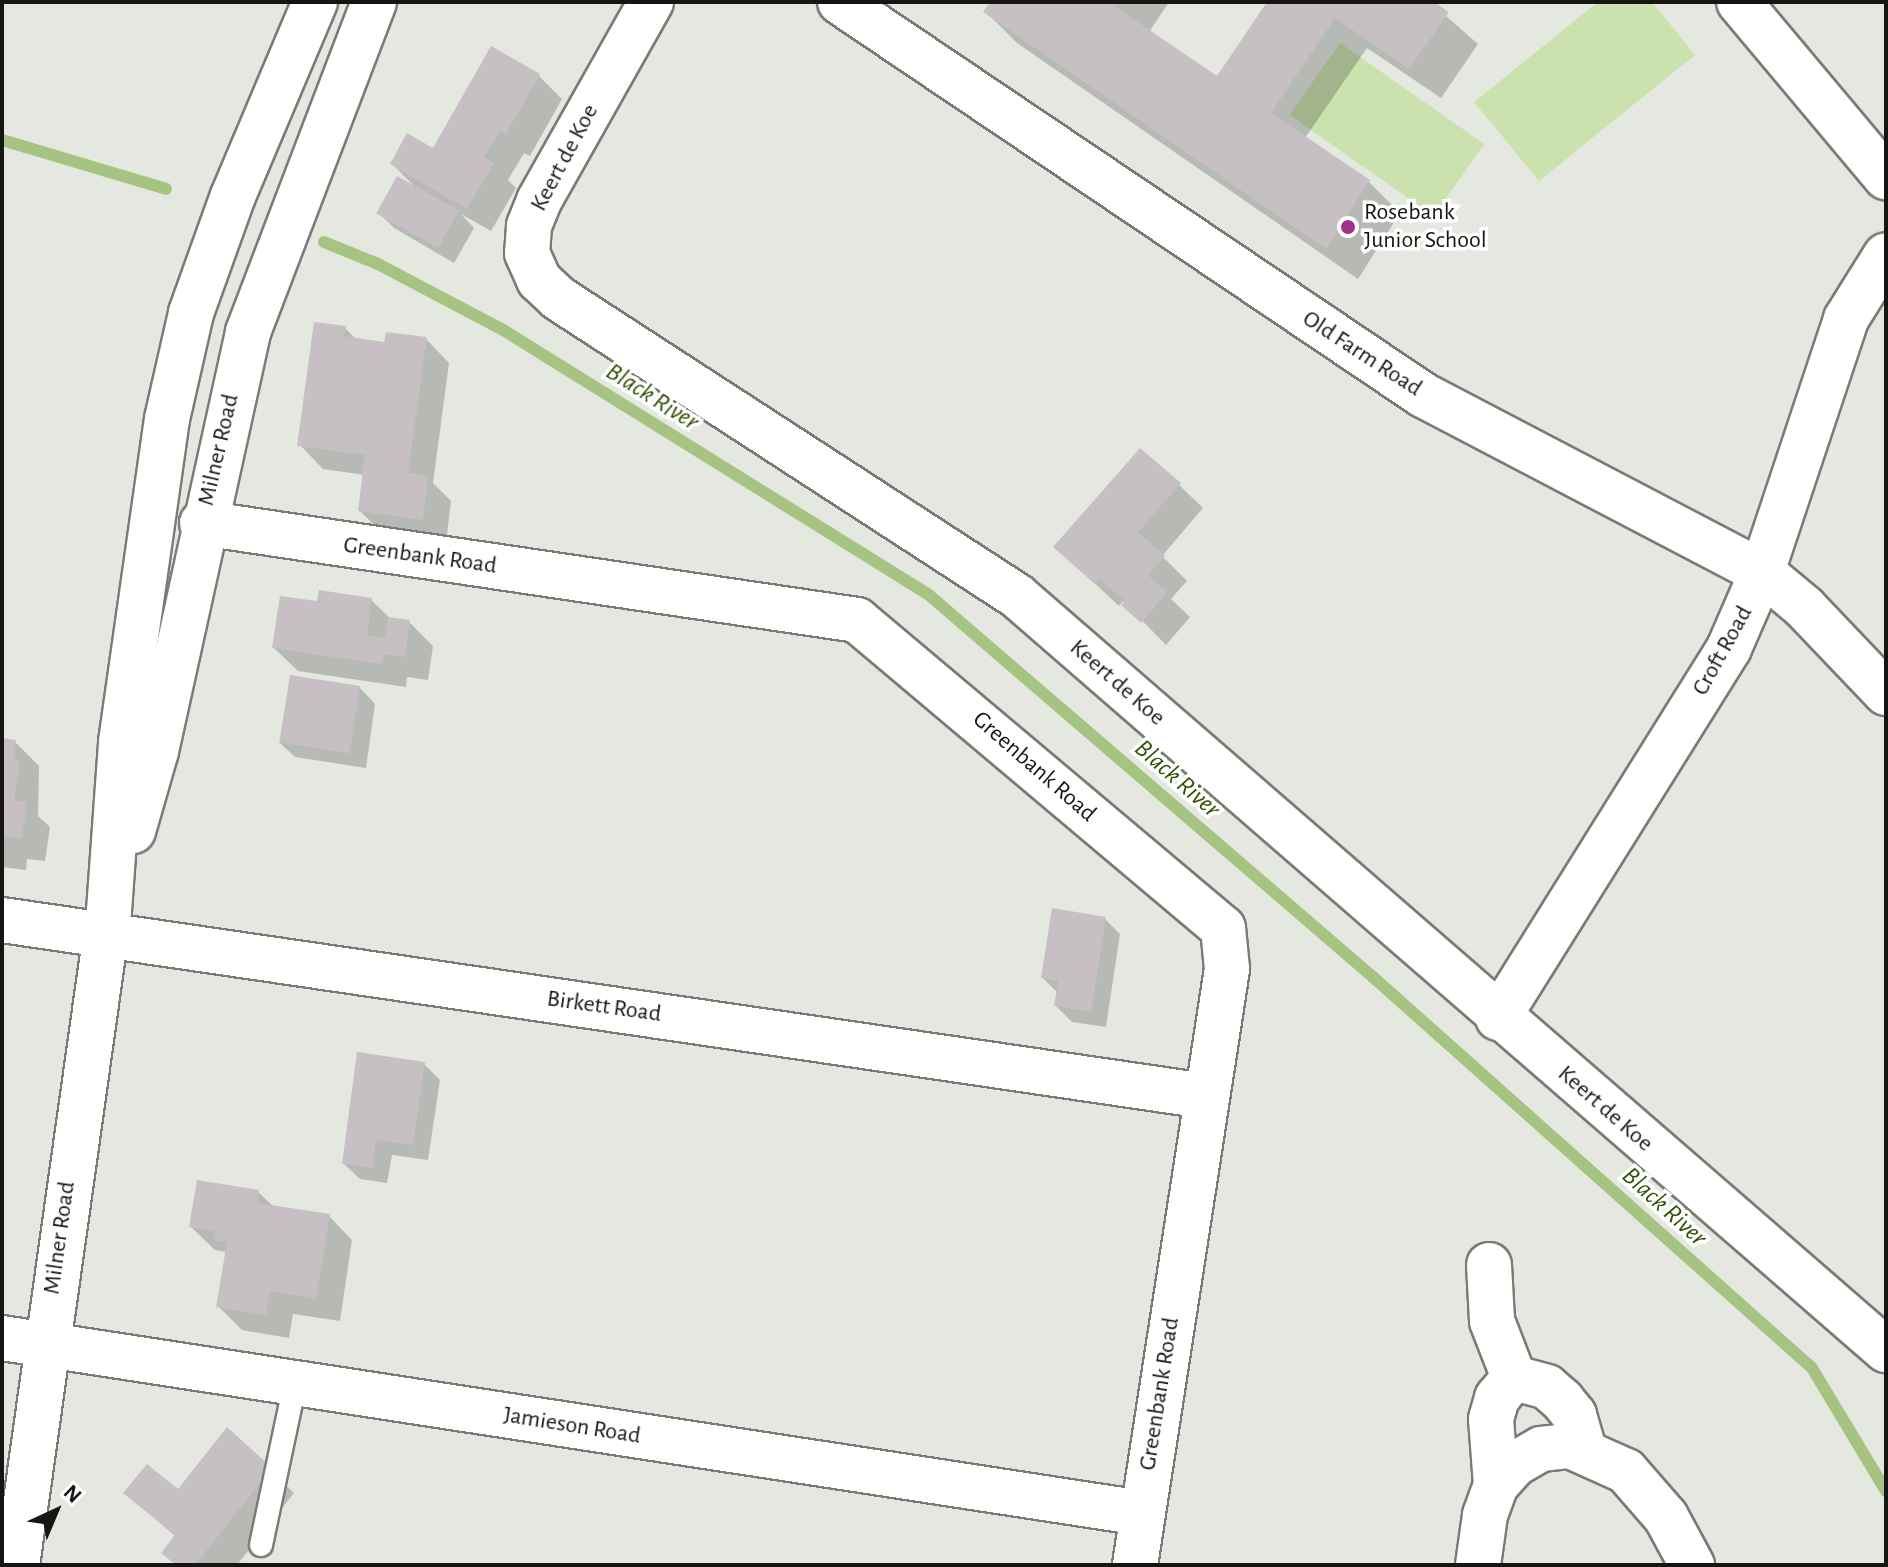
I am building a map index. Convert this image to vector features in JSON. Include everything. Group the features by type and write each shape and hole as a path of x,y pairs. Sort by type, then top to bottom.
{"street":[{"name":"Milner Road","path":"17,1565 45,1344 107,923 121,742 167,419 191,313 233,196 315,2"},
{"name":"Milner Road","path":"107,923 156,751 202,523 248,332 374,2"},
{"name":"Keert de Koe","path":"651,2 539,201 529,226 527,253 539,280 558,298 1017,596 1498,1018 1886,1350"},
{"name":"Old Farm Road","path":"840,2 1423,395 1762,572 1804,607 1886,693"},
{"path":"1739,2 1886,177"},
{"name":"Croft Road","path":"1498,1018 1729,648 1762,572 1846,319 1886,255"},
{"name":"Greenbank Road","path":"202,523 857,620 1223,928 1227,969 1135,1565"},
{"name":"Birkett Road","path":"2,920 107,923 1206,1096"},
{"path":"1489,1265 1492,1321 1514,1378"},
{"name":"Jamieson Road","path":"2,1338 1142,1513"},
{"path":"1514,1378 1547,1387 1562,1400 1574,1415 1584,1451"},
{"path":"1496,1485 1491,1419 1497,1398 1514,1378"},
{"path":"1478,1565 1485,1515 1496,1485 1515,1464 1541,1449 1570,1446 1626,1471 1651,1496 1692,1565"}],"lane":[{"path":"261,1545 295,1384"}],"green space":[{"path":"1598,2 1652,2 1695,55 1539,181 1474,102"},
{"path":"1340,43 1484,144 1434,216 1290,115"}],"building":[{"path":"990,2 1117,2 1114,6 1217,76 1267,2 1434,2 1449,12 1409,69 1335,18 1271,113 1370,180 1326,249 983,12"},
{"path":"491,46 540,74 506,134 500,131 484,157 494,163 467,209 390,164 407,133 433,148"},
{"path":"397,176 459,210 438,248 376,214"},
{"path":"314,322 346,326 344,336 384,342 386,332 427,337 408,473 428,476 423,520 358,511 365,455 297,446"},
{"path":"1140,448 1181,483 1138,532 1165,556 1148,575 1167,592 1141,623 1121,605 1125,601 1099,579 1095,584 1053,547"},
{"path":"319,590 372,598 367,635 385,638 388,617 410,620 405,657 384,654 382,664 272,648 280,596 317,601"},
{"path":"290,675 360,686 349,753 279,742"},
{"path":"2,738 16,740 14,759 20,760 14,800 27,802 22,839 2,836"},
{"path":"1052,908 1106,917 1091,1012 1054,1006 1058,981 1041,978"},
{"path":"357,1052 425,1062 413,1145 376,1140 372,1168 342,1164"},
{"path":"197,1180 259,1190 258,1203 330,1214 316,1298 270,1291 266,1315 216,1307 227,1242 213,1240 215,1231 189,1227"},
{"path":"227,1427 272,1468 195,1565 176,1565 161,1553 175,1535 123,1493 147,1464 178,1489"}],"waterway":[{"name":"Black River","path":"2,140 166,189"},
{"name":"Black River","path":"324,242 378,264 505,331 929,595 1373,977 1812,1368 1886,1491"}],"place":[{"name":"Rosebank Junior School","path":"1348,227"}]}
